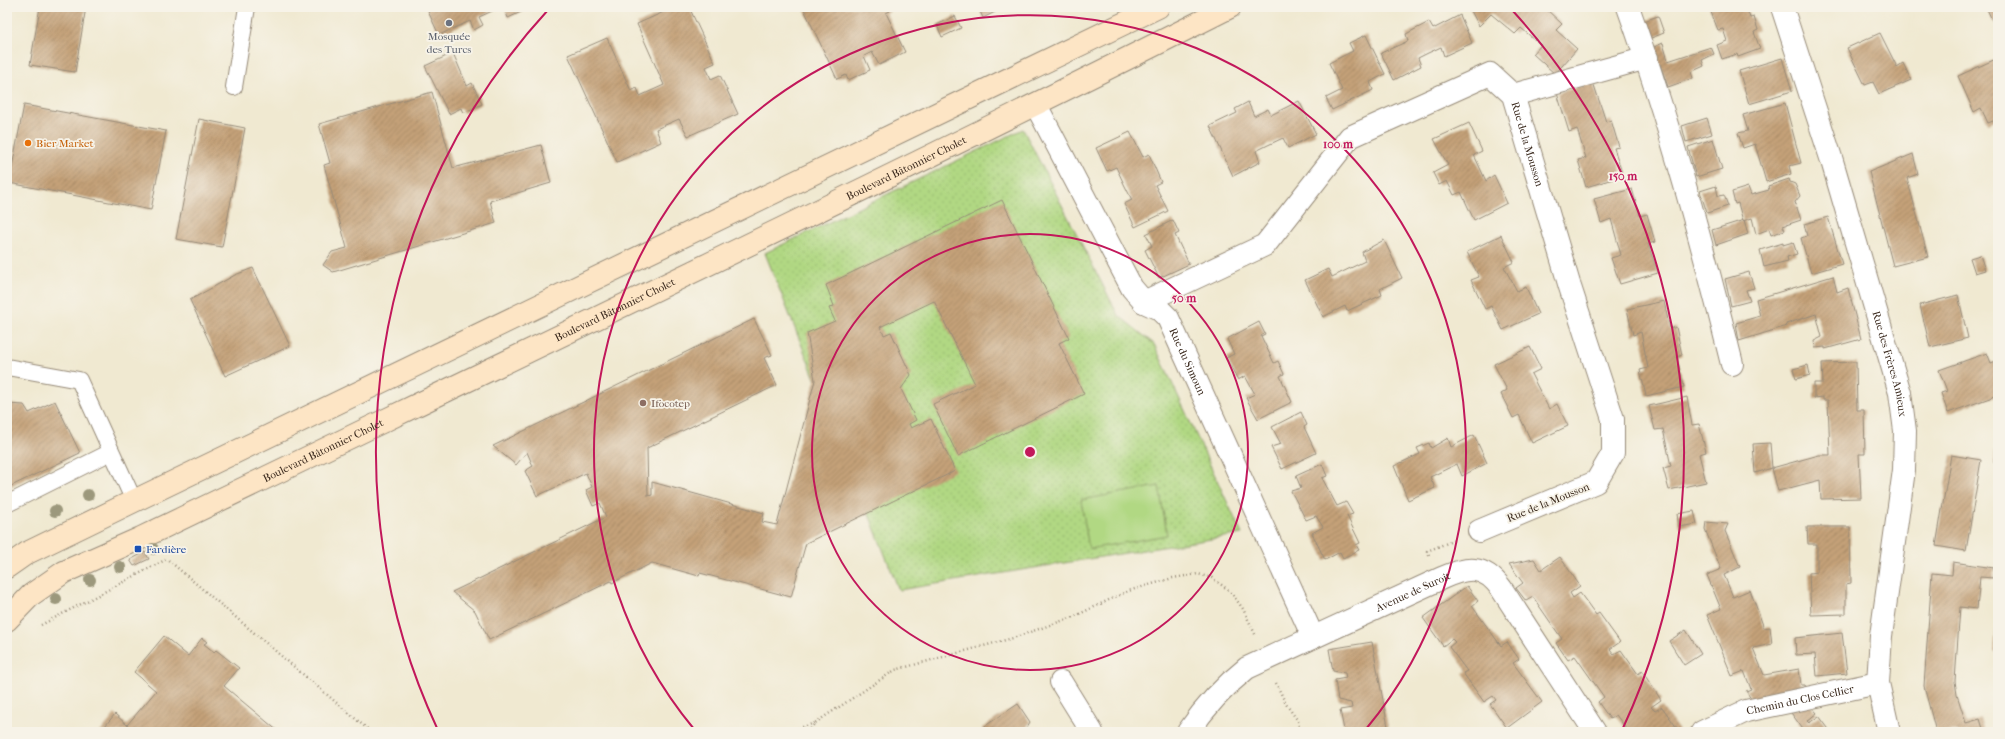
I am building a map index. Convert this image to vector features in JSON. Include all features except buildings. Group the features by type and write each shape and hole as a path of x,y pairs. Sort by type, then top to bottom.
{"street":[{"path":"7,567 27,553 1158,7"},
{"name":"Boulevard Bâtonnier Cholet","path":"7,620 31,595 64,572 141,538 1036,105 1230,7"},
{"path":"1628,7 1647,58 1701,238 1732,364"},
{"name":"Rue des Frères Amieux","path":"1782,7 1832,162 1900,393 1905,431 1904,470 1881,636 1878,683 1889,732"},
{"path":"1513,94 1647,58"},
{"name":"Rue de la Mousson","path":"1144,302 1265,245 1350,137 1490,74 1513,94 1570,287 1613,419 1613,453 1596,482 1479,531"},
{"name":"Rue du Simoun","path":"1036,105 1132,288 1144,302 1159,309 1168,318 1313,637"},
{"name":"Avenue de Suroît","path":"1188,732 1203,709 1226,684 1247,668 1455,573 1472,569 1480,571 1496,581 1595,732"},
{"path":"1061,682 1092,732"},
{"name":"Chemin du Clos Cellier","path":"1702,732 1746,711 1878,683"}],"lane":[{"path":"234,87 247,7"},
{"path":"7,367 79,380 134,501"},
{"path":"7,504 111,452"}],"path":[{"path":"38,627 167,559 371,732"},
{"path":"787,732 815,723 895,670 1013,638 1073,617 1128,591 1173,578 1198,574 1212,578 1230,592 1249,619 1286,704 1298,721 1300,732"},
{"path":"808,732 815,723"}],"green space":[{"path":"1023,129 1118,315 1154,344 1242,534 899,590 765,253"},
{"path":"1159,486 1167,535 1089,549 1081,500"}],"place":[{"name":"Mosquée des Turcs","path":"449,23"},
{"name":"Bier Market","path":"28,143"},
{"name":"Ifocotep","path":"643,403"},
{"name":"Fardière","path":"138,549"}]}
